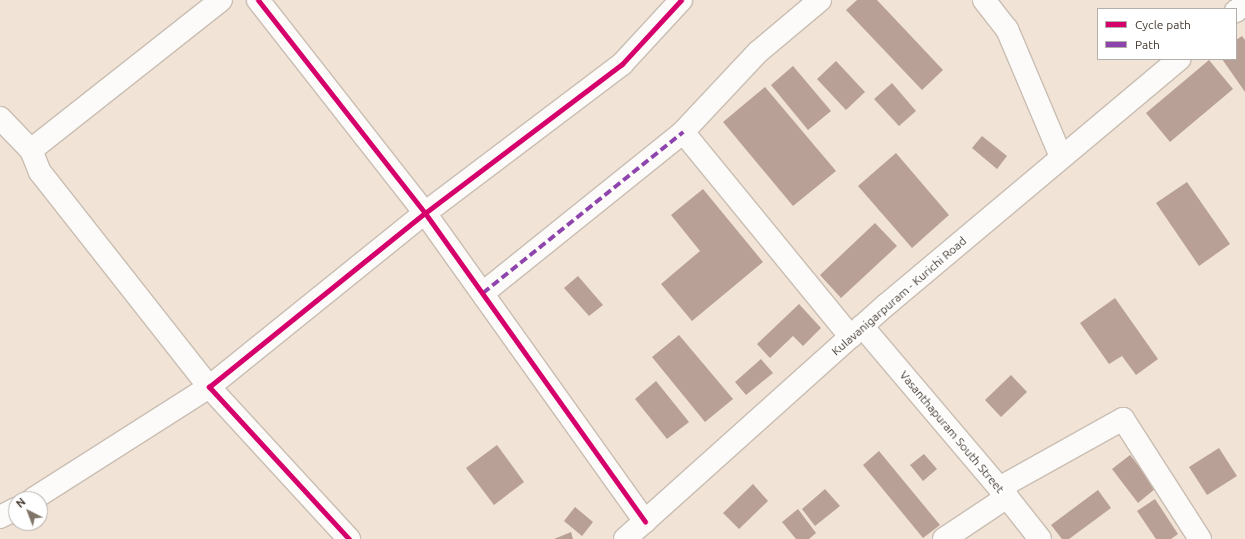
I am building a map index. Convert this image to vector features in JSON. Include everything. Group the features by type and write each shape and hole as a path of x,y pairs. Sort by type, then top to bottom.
{"street":[{"path":"32,150 221,0"},
{"path":"258,0 425,213 645,521"},
{"path":"46,491 209,387 425,213 622,64 681,0"},
{"path":"483,293 683,132 758,52 820,0"},
{"path":"984,0 1007,29 1061,158"},
{"path":"1237,10 1245,4"},
{"name":"Kulavanigarpuram - Kurichi Road","path":"625,539 857,332 1178,60"},
{"path":"0,118 32,150 40,172 209,387 349,539"},
{"name":"Vasanthapuram South Street","path":"683,132 857,332 1003,492 1040,539"},
{"path":"944,539 1003,492 1123,419 1200,539"}],"building":[{"path":"857,0 877,0 943,70 922,90 846,10"},
{"path":"1242,36 1245,40 1245,92 1223,60 1237,60 1237,39"},
{"path":"1209,60 1233,89 1170,142 1146,113"},
{"path":"836,61 865,92 846,110 817,79"},
{"path":"793,66 831,111 808,130 771,85"},
{"path":"892,83 916,111 899,126 874,99"},
{"path":"765,87 836,171 793,206 723,122"},
{"path":"982,136 1007,156 997,169 972,148"},
{"path":"896,153 949,215 912,248 858,186"},
{"path":"1187,182 1230,244 1199,266 1156,203"},
{"path":"703,189 763,262 692,321 661,284 700,251 671,215"},
{"path":"875,223 897,246 841,298 820,275"},
{"path":"578,276 603,305 589,316 564,288"},
{"path":"1115,298 1158,359 1136,375 1122,356 1109,364 1080,323"},
{"path":"799,304 821,328 803,346 793,336 770,358 757,344"},
{"path":"679,335 733,399 705,422 652,357"},
{"path":"761,359 773,373 746,395 735,382"},
{"path":"1011,375 1027,392 1001,417 985,400"},
{"path":"656,381 689,422 667,439 635,399"},
{"path":"497,445 524,482 494,505 466,468"},
{"path":"1219,448 1237,476 1207,495 1189,467"},
{"path":"879,451 940,525 923,538 863,465"},
{"path":"924,454 937,469 923,481 910,465"},
{"path":"1130,455 1156,488 1138,503 1112,469"},
{"path":"753,484 768,501 739,529 723,513"},
{"path":"825,489 840,506 815,526 802,509"},
{"path":"1098,490 1111,508 1069,539 1062,539 1051,525"},
{"path":"1155,499 1178,534 1171,539 1156,539 1137,511"},
{"path":"575,507 593,522 582,536 564,521"},
{"path":"798,509 816,533 809,539 796,539 782,522"},
{"path":"571,532 573,539 554,539"}],"marked path":[{"path":"483,293 683,132"}],"cycle path":[{"path":"258,0 425,213 645,521"},
{"path":"349,539 209,387 425,213 622,64 681,0"}]}
